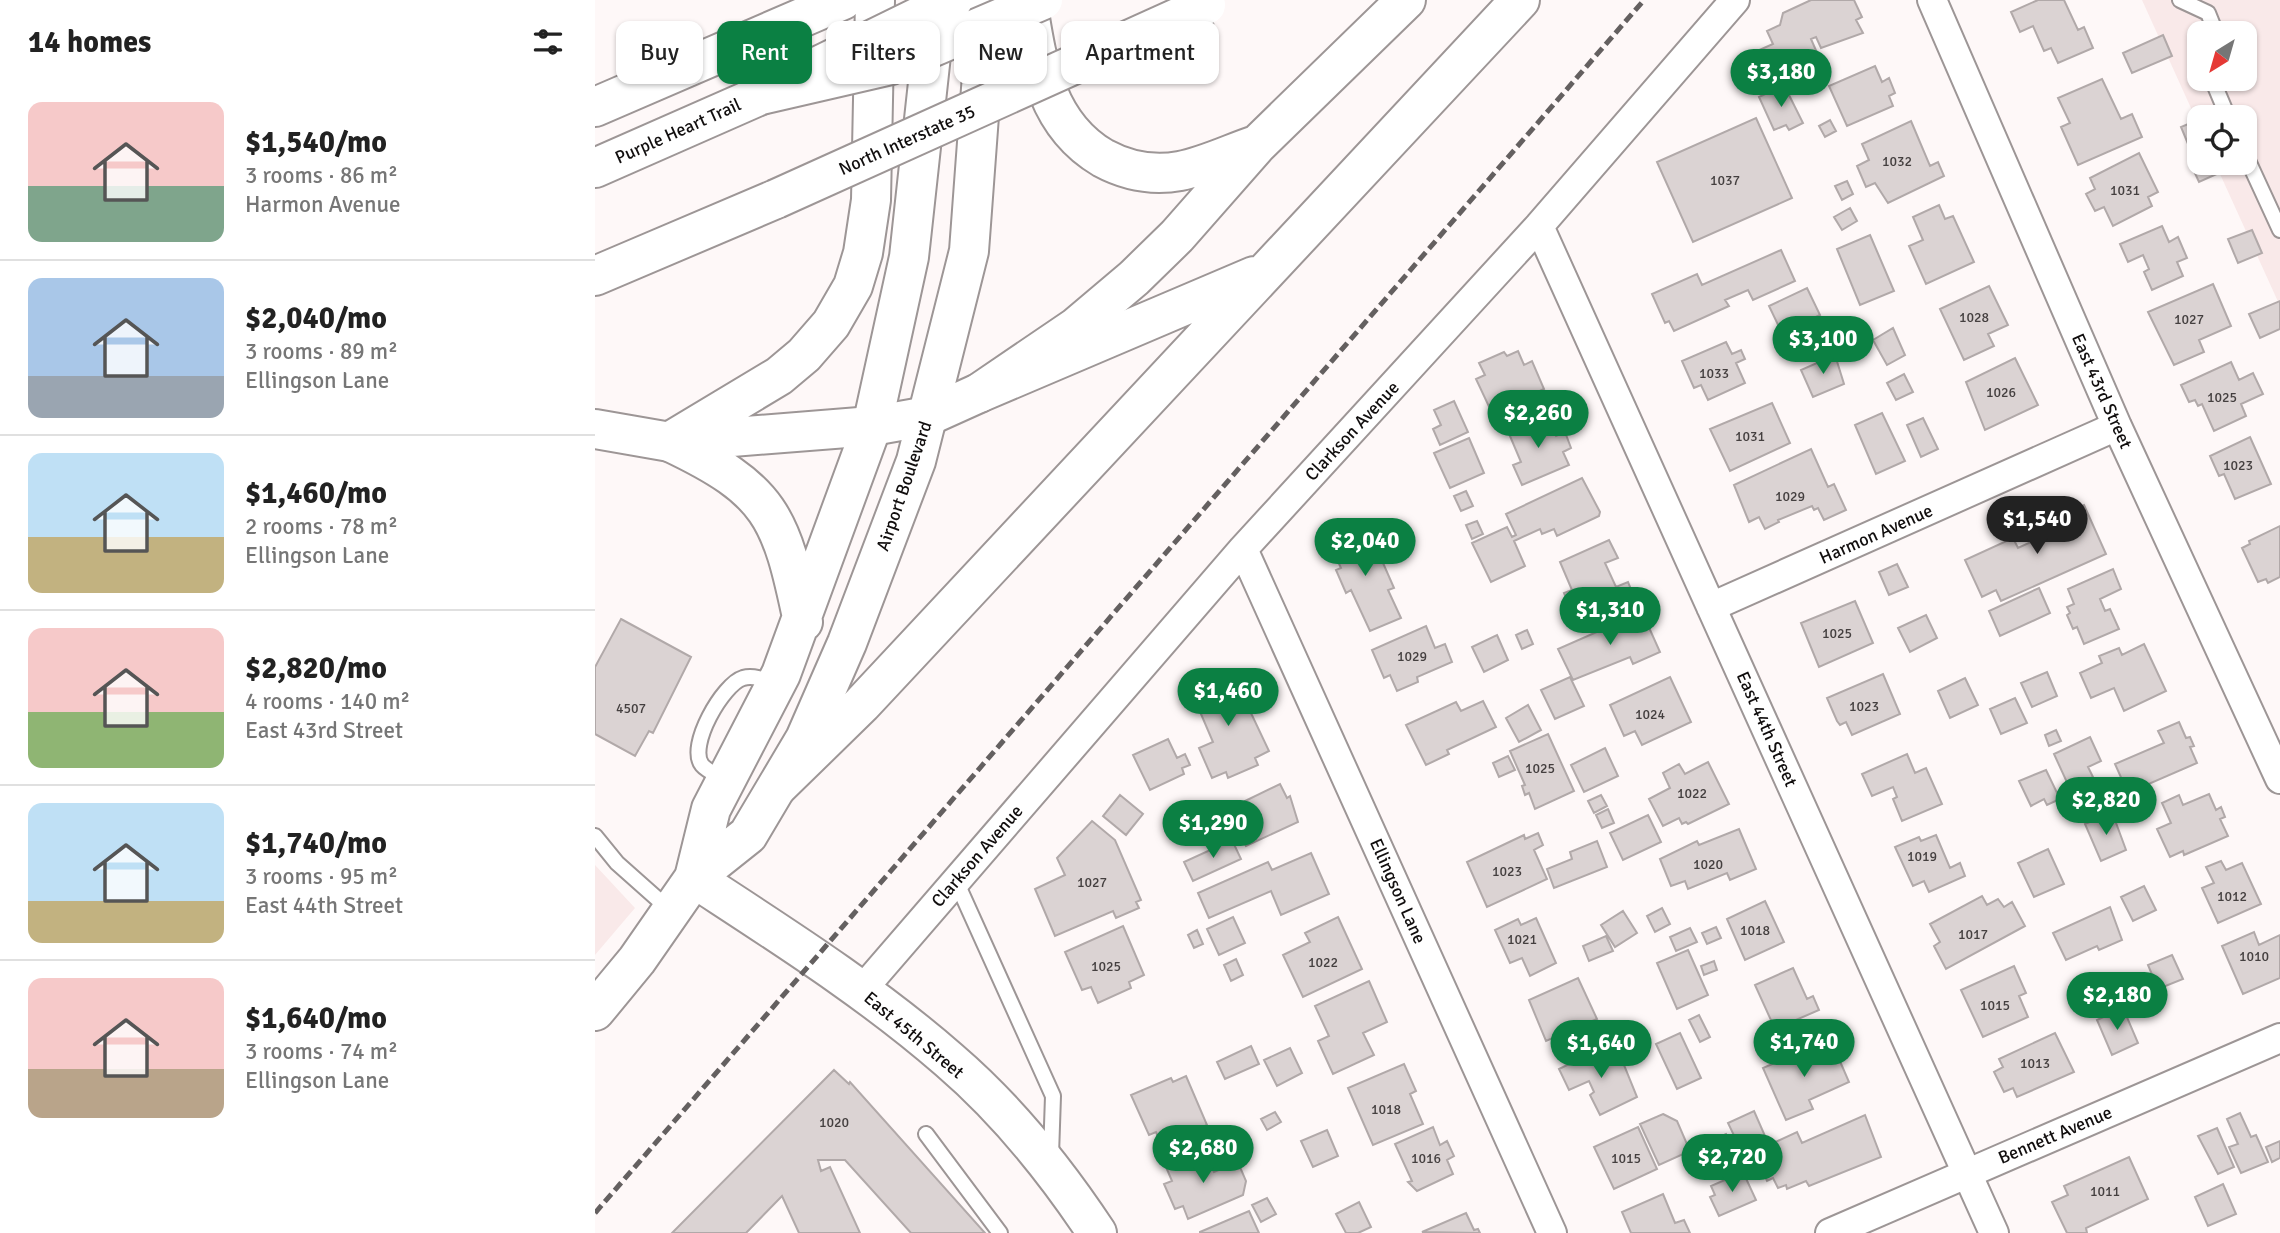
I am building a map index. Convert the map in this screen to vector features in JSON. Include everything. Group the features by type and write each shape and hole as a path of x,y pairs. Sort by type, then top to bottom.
{"main road":[{"path":"670,442 779,376 804,355 831,324 853,286 863,253 871,200 875,0"},
{"name":"Airport Boulevard","path":"694,878 711,808 776,684 803,622 872,426 909,257 932,46 930,0"},
{"name":"Purple Heart Trail","path":"595,168 761,95 954,0"},
{"name":"Airport Boulevard","path":"595,1011 694,878 748,835 778,786 825,699 916,461 969,251 982,75 981,0"},
{"path":"1027,0 1034,43 1052,103 1063,125 1083,146 1119,167 1146,174 1180,171 1257,145"},
{"name":"Purple Heart Trail","path":"761,95 891,65 1043,0"},
{"path":"979,393 1076,327 1134,278 1177,236 1257,145 1406,0"},
{"name":"North Interstate 35","path":"595,276 776,199 1211,2"},
{"path":"595,107 816,10"},
{"path":"778,786 862,704 1511,11"},
{"path":"595,429 670,442 872,426 928,416 1268,270"},
{"path":"670,442 711,462 741,483 770,513 785,544 803,622"},
{"name":"East 45th Street","path":"694,878 861,991 950,1061 1023,1136 1097,1233"}],"street":[{"name":"Clarkson Avenue","path":"861,991 1243,549 1539,226 1735,0"},
{"name":"East 43rd Street","path":"1932,0 2117,426 2280,779"},
{"name":"East 44th Street","path":"1539,226 1994,1233"},
{"name":"Harmon Avenue","path":"1711,607 2117,426"},
{"name":"Ellingson Lane","path":"1243,549 1552,1233"},
{"name":"Bennett Avenue","path":"1830,1233 2280,1038"}],"lane":[{"path":"2180,0 2208,13 2211,21"},
{"path":"2255,175 2280,230"},
{"path":"595,836 617,863 671,911"},
{"path":"956,881 1053,1096 1050,1170"},
{"path":"926,1134 1000,1233"}],"shaded area":[{"path":"2142,0 2280,0 2280,306 2220,175 2257,175 2257,105 2190,105"},
{"path":"595,865 635,908 595,955"}],"building":[{"path":"1811,0 1854,0 1862,17 1856,20 1863,33 1821,48 1816,37 1811,39 1818,55 1769,77 1757,51 1773,44 1767,31 1780,25 1783,13"},
{"path":"2038,0 2064,0 2078,30 2084,27 2093,48 2058,63 2051,48 2044,51 2033,26 2020,32 2011,12"},
{"path":"2163,35 2172,56 2132,73 2123,53"},
{"path":"1875,66 1882,82 1889,78 1895,93 1889,96 1893,106 1847,126 1829,86"},
{"path":"2102,79 2121,119 2132,114 2142,137 2078,165 2061,127 2070,123 2058,98"},
{"path":"1784,85 1803,123 1789,130 1786,125 1774,130 1759,97"},
{"path":"1756,118 1792,198 1693,242 1657,162"},
{"path":"1830,120 1836,131 1825,137 1819,126"},
{"path":"1911,121 1930,166 1938,162 1944,176 1888,203 1875,183 1866,187 1857,166 1869,160 1862,144"},
{"path":"2187,124 2187,142 2181,127"},
{"path":"2139,153 2158,192 2148,197 2152,206 2113,226 2104,207 2095,211 2086,194 2095,189 2090,178"},
{"path":"2196,175 2215,175 2199,182"},
{"path":"1847,181 1853,194 1842,200 1835,186"},
{"path":"1939,205 1945,219 1953,216 1974,262 1926,284 1909,246 1923,240 1913,217"},
{"path":"1850,208 1857,221 1842,230 1834,217"},
{"path":"2162,226 2169,242 2178,237 2187,258 2177,262 2183,276 2152,290 2144,272 2149,269 2143,255 2128,262 2120,244"},
{"path":"2252,230 2262,253 2238,263 2228,239"},
{"path":"1870,235 1894,291 1860,305 1837,249"},
{"path":"1781,250 1795,281 1753,300 1748,290 1725,300 1729,306 1674,331 1669,321 1665,323 1652,294 1697,274 1702,285"},
{"path":"2213,284 2231,326 2199,340 2204,352 2174,365 2148,312"},
{"path":"1989,286 2008,325 1988,334 1994,346 1964,360 1940,309"},
{"path":"1807,288 1820,315 1782,333 1769,306"},
{"path":"2280,301 2280,329 2260,338 2249,314"},
{"path":"1893,328 1905,355 1887,365 1873,340"},
{"path":"1726,342 1732,354 1741,350 1745,359 1736,363 1745,383 1708,400 1701,385 1694,388 1682,361"},
{"path":"1518,351 1524,365 1532,361 1544,389 1492,413 1476,379 1485,375 1479,363 1504,352 1507,356"},
{"path":"1835,355 1844,384 1813,397 1801,370"},
{"path":"2015,358 2038,405 1985,430 1966,382"},
{"path":"2231,362 2239,380 2253,373 2263,394 2241,404 2246,416 2214,431 2202,404 2198,406 2195,400 2189,402 2181,385"},
{"path":"1904,374 1913,392 1896,400 1887,383"},
{"path":"1454,401 1468,432 1440,445 1433,429 1441,425 1434,410"},
{"path":"1772,403 1790,443 1730,471 1710,429"},
{"path":"1882,413 1905,461 1876,474 1855,425"},
{"path":"1923,418 1938,449 1921,457 1907,425"},
{"path":"1548,419 1556,436 1565,432 1571,448 1563,452 1569,465 1522,485 1513,465 1521,462 1507,429 1527,421 1530,427"},
{"path":"2250,437 2271,484 2235,499 2224,474 2219,476 2210,456"},
{"path":"1469,438 1484,473 1450,488 1434,453"},
{"path":"1811,449 1828,487 1834,484 1846,510 1824,520 1818,508 1814,510 1812,506 1778,520 1779,522 1765,529 1759,517 1749,522 1734,485"},
{"path":"1582,478 1600,512 1599,516 1557,536 1554,529 1542,534 1540,529 1514,541 1525,566 1491,582 1472,543 1507,527 1512,537 1516,535 1506,514"},
{"path":"1466,491 1473,506 1461,511 1454,496"},
{"path":"2084,505 2106,554 2001,601 1996,590 1982,597 1965,560 2013,538 2018,548 2042,537 2037,527"},
{"path":"1477,521 1483,534 1472,539 1466,525"},
{"path":"2280,526 2280,577 2268,583 2266,579 2258,582 2242,548 2250,544 2249,541"},
{"path":"1349,530 1353,538 1369,531 1394,588 1388,590 1401,618 1370,631 1351,590 1346,593 1336,570 1341,568 1328,540"},
{"path":"1609,540 1618,558 1605,563 1616,587 1628,582 1633,594 1576,621 1564,593 1572,590 1560,562"},
{"path":"1897,564 1908,587 1889,595 1879,572"},
{"path":"2113,569 2121,589 2100,599 2105,611 2110,609 2119,629 2084,644 2077,627 2073,629 2067,615 2070,613 2067,607 2074,604 2068,589"},
{"path":"2039,588 2050,613 2000,636 1989,611"},
{"path":"1855,601 1873,643 1819,667 1801,623"},
{"path":"1642,612 1660,652 1633,664 1630,657 1573,680 1558,649"},
{"path":"1926,615 1937,638 1910,652 1898,628"},
{"path":"621,619 691,657 653,733 649,731 635,756 595,734 595,667"},
{"path":"1426,626 1435,648 1445,644 1452,662 1417,677 1418,682 1397,691 1390,675 1384,678 1372,650"},
{"path":"1527,630 1533,644 1522,649 1516,635"},
{"path":"1497,635 1508,660 1484,672 1472,647"},
{"path":"2144,644 2166,691 2124,711 2114,688 2091,698 2080,673 2102,663 2099,656 2119,648 2122,655"},
{"path":"2047,672 2057,696 2032,707 2021,683"},
{"path":"1232,673 1269,751 1255,758 1258,765 1228,778 1226,772 1212,778 1199,748 1213,742 1189,686 1207,678 1209,684"},
{"path":"1883,674 1900,714 1852,735 1846,722 1840,725 1837,721 1827,698"},
{"path":"1570,677 1584,706 1555,719 1541,690"},
{"path":"1670,677 1691,722 1642,745 1635,731 1624,736 1610,705"},
{"path":"1965,678 1978,705 1950,718 1938,691"},
{"path":"2015,698 2027,723 2001,734 1990,709"},
{"path":"1483,701 1496,727 1447,750 1449,754 1426,765 1406,725 1456,702 1461,711"},
{"path":"1528,705 1541,730 1519,742 1506,718"},
{"path":"2179,722 2186,738 2190,737 2194,746 2190,747 2197,763 2128,793 2115,764 2164,743 2158,731"},
{"path":"2056,730 2061,741 2049,746 2045,735"},
{"path":"1548,734 1574,791 1535,809 1529,793 1525,795 1522,786 1525,785 1510,751"},
{"path":"2090,737 2101,761 2088,767 2093,777 2070,789 2054,754"},
{"path":"1168,739 1177,758 1185,754 1190,765 1182,768 1184,774 1150,790 1133,755"},
{"path":"1605,748 1618,776 1584,792 1571,765"},
{"path":"1907,754 1915,773 1926,768 1942,804 1902,821 1893,799 1897,797 1893,787 1872,796 1862,774"},
{"path":"1508,756 1515,770 1499,777 1493,763"},
{"path":"1708,762 1729,804 1688,824 1682,824 1679,818 1663,826 1649,799 1670,788 1663,773 1679,764 1685,774"},
{"path":"2046,770 2060,799 2047,805 2044,799 2031,806 2019,781"},
{"path":"1280,784 1287,798 1290,796 1298,822 1246,846 1239,831 1255,823 1245,801"},
{"path":"2209,794 2216,810 2221,807 2225,817 2220,819 2228,836 2184,855 2183,851 2170,857 2157,829 2171,823 2162,803 2179,795 2183,805"},
{"path":"1120,795 1143,814 1126,835 1103,816"},
{"path":"1601,795 1607,806 1594,813 1588,801"},
{"path":"1608,809 1614,823 1602,828 1596,815"},
{"path":"2112,812 2126,850 2101,861 2085,824"},
{"path":"1648,815 1661,842 1623,860 1610,833"},
{"path":"1092,821 1115,840 1141,900 1136,902 1139,908 1116,918 1113,911 1055,936 1035,889 1065,875 1057,858"},
{"path":"1739,829 1756,869 1730,880 1727,873 1688,889 1685,881 1671,886 1660,859 1697,841 1699,845"},
{"path":"1538,833 1543,845 1534,850 1547,879 1487,907 1467,862 1524,835 1525,839"},
{"path":"1936,835 1950,868 1960,863 1965,876 1929,892 1924,881 1913,886 1895,847 1919,837 1921,841"},
{"path":"1232,840 1241,859 1193,881 1184,862"},
{"path":"1597,841 1607,867 1554,888 1547,869 1572,859 1570,852"},
{"path":"2048,849 2064,884 2034,897 2018,863"},
{"path":"1311,853 1329,894 1281,915 1271,891 1209,918 1198,893 1268,862 1272,870"},
{"path":"2221,861 2226,870 2242,863 2261,904 2218,923 2202,888 2214,883 2206,867"},
{"path":"2144,886 2156,910 2133,921 2121,897"},
{"path":"1982,896 1987,905 1998,899 2004,907 2012,902 2025,926 1946,969 1934,946 1940,942 1930,924"},
{"path":"1765,901 1784,942 1745,960 1727,919"},
{"path":"2110,907 2122,940 2099,950 2097,946 2066,960 2053,933"},
{"path":"1662,908 1670,924 1655,932 1647,916"},
{"path":"1623,911 1637,933 1615,947 1601,925"},
{"path":"1233,917 1245,943 1219,955 1207,929"},
{"path":"1338,917 1362,969 1303,997 1283,955 1310,942 1305,933"},
{"path":"1536,918 1556,963 1530,976 1522,958 1510,963 1495,930 1518,919 1521,925"},
{"path":"1123,926 1144,975 1129,982 1131,988 1098,1003 1091,987 1082,990 1065,952"},
{"path":"1716,927 1721,938 1707,944 1702,933"},
{"path":"1690,928 1697,942 1676,951 1670,937"},
{"path":"1197,930 1203,944 1194,948 1188,935"},
{"path":"2254,932 2259,945 2280,935 2280,978 2243,994 2222,946"},
{"path":"1606,936 1613,951 1589,961 1583,946"},
{"path":"1688,950 1708,995 1677,1009 1657,963"},
{"path":"2172,955 2183,979 2158,989 2148,965"},
{"path":"1236,959 1243,975 1231,981 1224,965"},
{"path":"1714,961 1717,970 1704,975 1701,966"},
{"path":"2014,966 2026,993 2019,996 2028,1017 1983,1037 1961,990"},
{"path":"1793,968 1807,999 1813,996 1819,1010 1775,1029 1755,985"},
{"path":"1578,978 1597,1019 1546,1041 1529,1000"},
{"path":"2142,978 2147,988 2134,996 2128,986"},
{"path":"1369,981 1387,1022 1363,1033 1374,1055 1333,1074 1318,1041 1329,1036 1315,1006"},
{"path":"2123,1008 2138,1043 2112,1055 2097,1020"},
{"path":"1699,1015 1710,1037 1700,1042 1689,1020"},
{"path":"1680,1033 1701,1078 1677,1089 1656,1044"},
{"path":"2055,1033 2074,1072 2017,1097 2013,1088 2004,1092 1994,1072 2003,1067 1999,1059"},
{"path":"1823,1042 1832,1063 1839,1059 1849,1082 1809,1100 1813,1109 1786,1120 1763,1068"},
{"path":"1251,1046 1259,1064 1225,1079 1217,1062"},
{"path":"1604,1047 1612,1064 1622,1060 1637,1097 1600,1115 1590,1095 1594,1092 1589,1081 1569,1090 1559,1069"},
{"path":"1290,1048 1302,1073 1277,1086 1264,1060"},
{"path":"1404,1064 1416,1091 1410,1094 1423,1124 1373,1145 1348,1088"},
{"path":"834,1070 849,1084 850,1082 985,1233 911,1233 845,1160 818,1160 821,1171 830,1167 860,1233 799,1233 782,1196 746,1233 672,1233"},
{"path":"1186,1076 1207,1125 1162,1146 1156,1132 1149,1135 1131,1095 1171,1078 1173,1082"},
{"path":"1754,1111 1765,1136 1740,1148 1728,1123"},
{"path":"1275,1112 1281,1122 1267,1130 1261,1119"},
{"path":"2240,1113 2251,1137 2256,1135 2268,1162 2241,1173 2229,1147 2238,1144 2227,1119"},
{"path":"1663,1114 1677,1121 1690,1151 1659,1165 1640,1124"},
{"path":"1865,1115 1881,1157 1809,1186 1806,1181 1787,1189 1786,1185 1778,1188 1773,1178 1767,1181 1754,1152 1797,1132 1802,1143"},
{"path":"1433,1127 1440,1145 1447,1141 1454,1156 1447,1160 1453,1174 1417,1191 1408,1182 1412,1181 1395,1144"},
{"path":"1638,1127 1657,1169 1614,1189 1594,1147"},
{"path":"2217,1128 2234,1167 2218,1174 2198,1136"},
{"path":"1327,1130 1338,1156 1313,1167 1301,1141"},
{"path":"1726,1134 1735,1152 1705,1165 1697,1147"},
{"path":"2280,1141 2280,1158 2272,1162 2266,1147"},
{"path":"1204,1150 1214,1172 1233,1164 1240,1167 1246,1181 1243,1195 1188,1219 1183,1206 1175,1209 1164,1184 1172,1181 1166,1167"},
{"path":"2129,1157 2148,1199 2086,1228 2087,1233 2067,1233 2052,1202 2068,1195 2064,1186"},
{"path":"1743,1172 1756,1200 1719,1216 1710,1197 1715,1195 1711,1186"},
{"path":"2223,1184 2236,1214 2208,1226 2195,1197"},
{"path":"1663,1194 1675,1223 1684,1220 1690,1233 1631,1233 1622,1212"},
{"path":"1267,1198 1276,1214 1261,1222 1252,1205"},
{"path":"1359,1202 1371,1227 1358,1233 1346,1233 1336,1214"},
{"path":"1249,1211 1259,1233 1200,1233 1200,1232"},
{"path":"1466,1213 1474,1230 1478,1229 1480,1233 1422,1232"}],"railway":[{"path":"595,1213 1644,0"}]}
